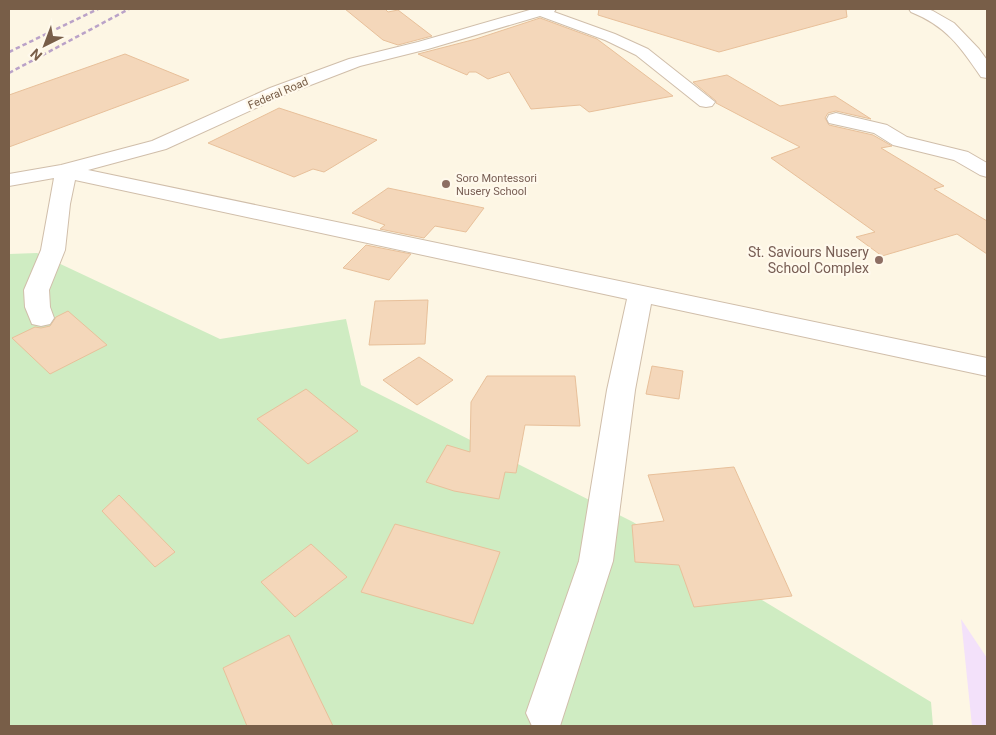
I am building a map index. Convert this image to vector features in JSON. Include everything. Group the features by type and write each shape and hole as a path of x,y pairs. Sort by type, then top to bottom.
{"street":[{"path":"916,9 938,20 965,40 987,73"},
{"path":"544,10 610,36 642,52 706,102"},
{"name":"Federal Road","path":"9,180 62,171 159,144 276,92 355,62 422,46 544,10"},
{"path":"836,119 880,129 900,141 961,156 987,172"},
{"path":"148,189 150,157 159,144"},
{"path":"62,171 987,367"},
{"path":"41,318 36,308 35,295 37,283 48,266 54,248 60,204 66,182 62,171"},
{"path":"546,713 596,561 621,390 640,294"}],"shaded area":[{"path":"961,619 987,658 987,726 972,726"}],"green space":[{"path":"37,253 220,339 346,319 361,385 633,522 931,702 933,726 9,726 9,254"}],"building":[{"path":"345,9 385,9 388,12 398,10 432,36 398,45 383,40"},
{"path":"599,9 846,9 847,17 719,52 598,15"},
{"path":"540,18 597,39 673,96 589,112 580,105 531,109 509,72 488,79 476,72 469,72 467,75 418,54 476,39"},
{"path":"125,54 189,80 9,147 9,95"},
{"path":"727,75 780,106 835,96 871,119 836,111 828,113 825,118 829,125 873,135 892,146 881,148 944,186 934,189 987,221 987,254 957,234 882,256 856,237 875,232 771,158 800,147 716,103 693,82"},
{"path":"279,108 377,140 324,172 313,169 294,177 208,143"},
{"path":"388,188 484,208 466,232 435,226 424,238 380,229 385,225 352,213"},
{"path":"366,245 411,254 389,280 343,268"},
{"path":"428,300 425,344 369,345 375,301"},
{"path":"68,311 107,345 50,374 12,338 35,327 50,326 56,317"},
{"path":"419,357 453,380 417,405 383,380"},
{"path":"652,366 683,371 679,399 646,394"},
{"path":"487,376 575,376 580,426 525,425 516,473 505,472 499,499 454,491 426,482 447,445 470,452 471,402"},
{"path":"306,389 358,431 308,464 257,419"},
{"path":"734,467 792,596 694,607 679,565 635,562 632,525 664,521 648,475"},
{"path":"119,495 175,552 155,567 102,511"},
{"path":"395,524 500,552 473,624 361,592"},
{"path":"311,544 347,577 295,617 261,582"},
{"path":"289,635 333,726 247,726 223,668"}],"railway":[{"path":"9,52 98,9"},
{"path":"9,73 129,9"}],"place":[{"name":"Soro Montessori Nusery School","path":"446,184"},
{"name":"St. Saviours Nusery School Complex","path":"879,260"}]}
